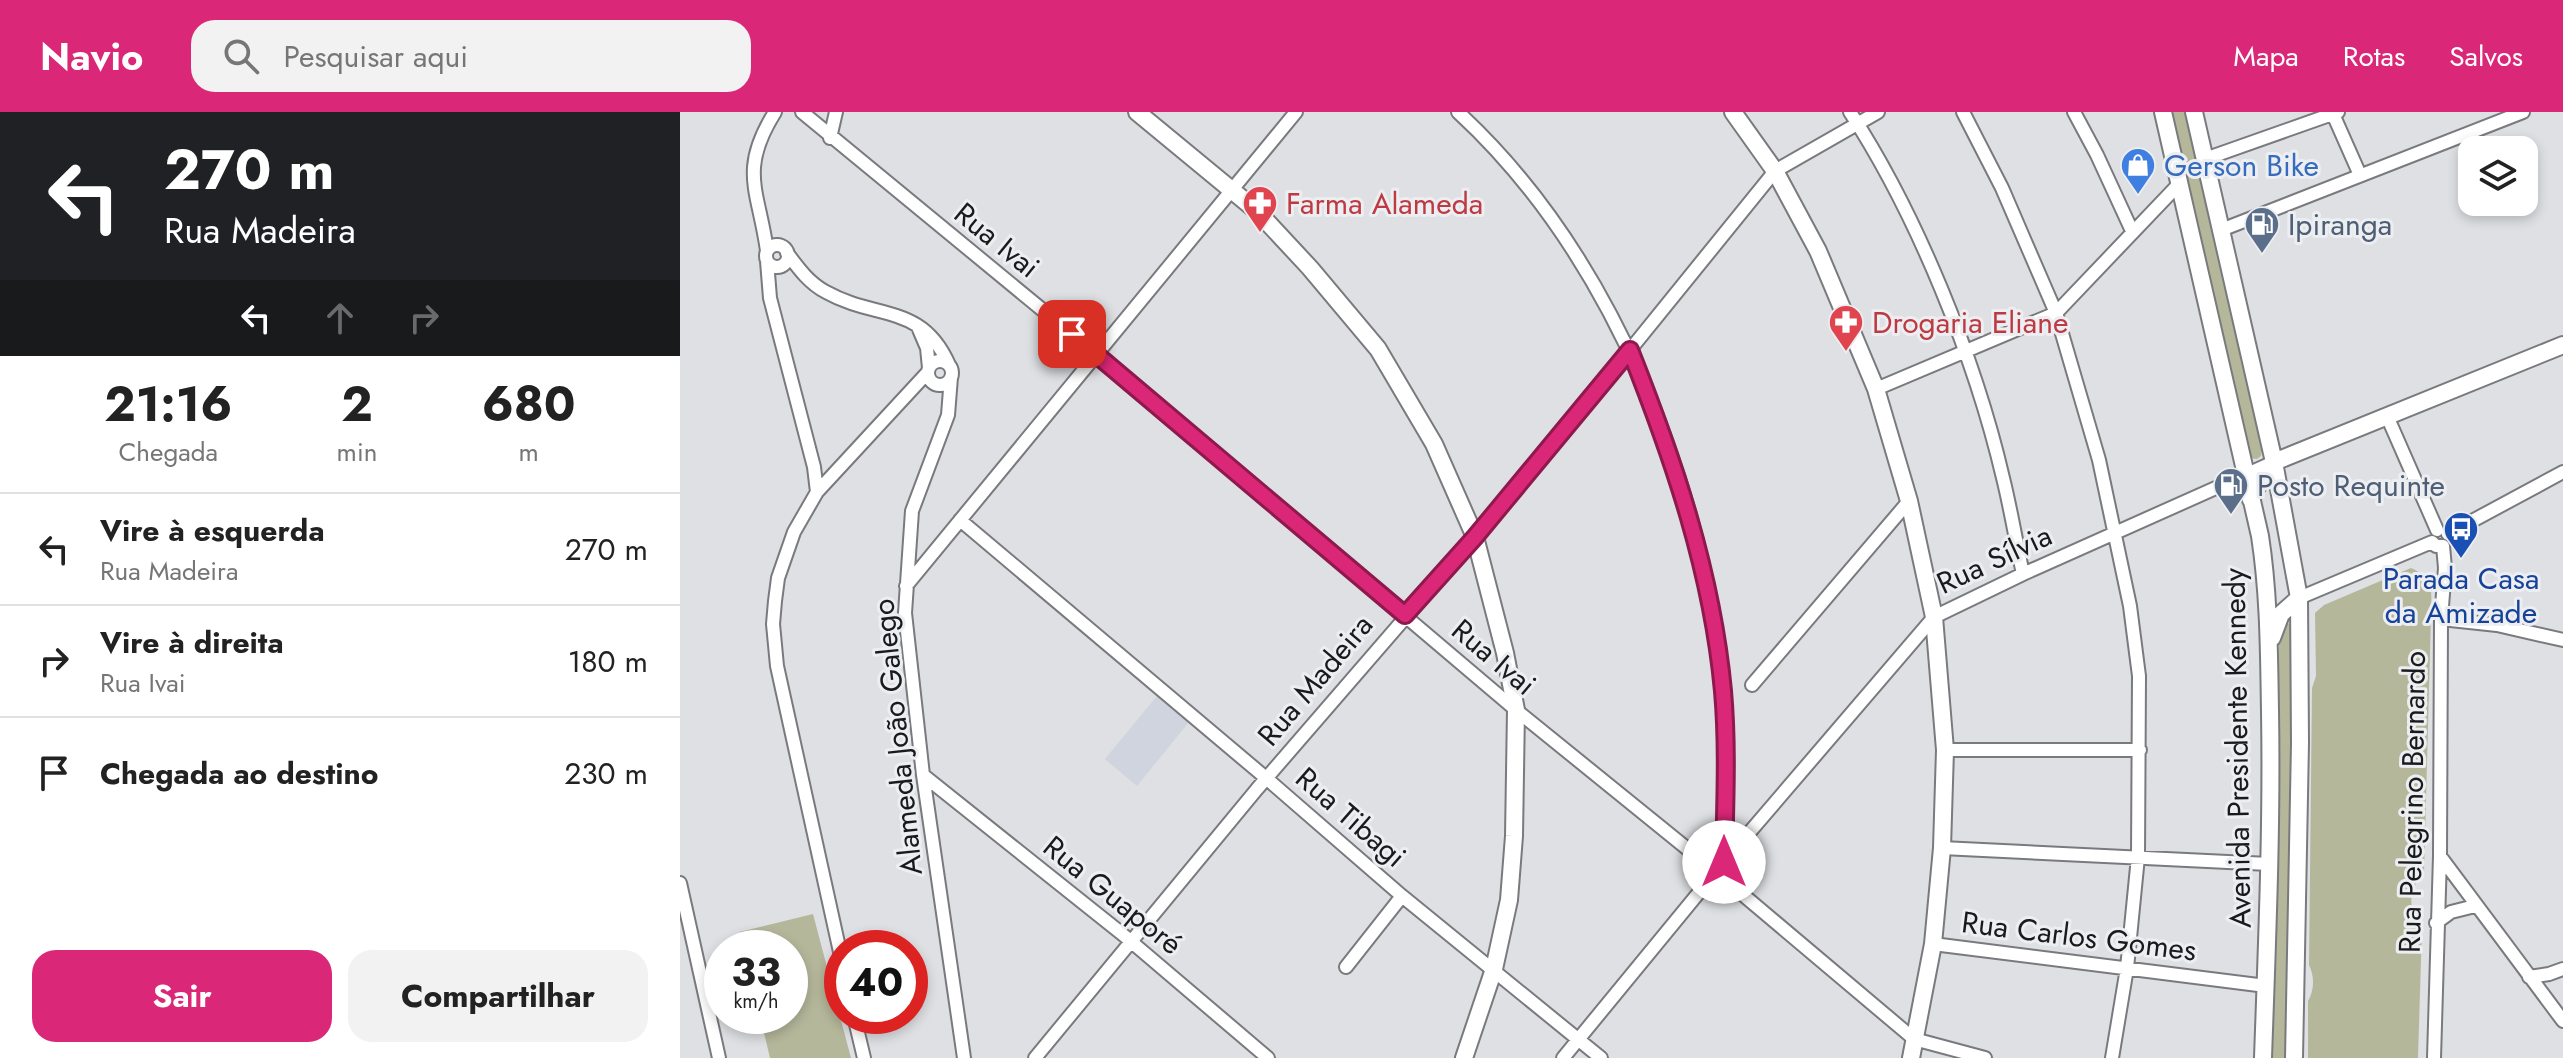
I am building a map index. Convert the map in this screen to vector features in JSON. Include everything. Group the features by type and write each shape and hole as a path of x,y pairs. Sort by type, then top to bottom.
{"main road":[{"path":"1137,112 1264,218 1378,349 1434,444 1475,537 1505,653 1516,710 1514,836 1509,900 1494,969 1464,1058"},
{"path":"1733,112 1775,171 1818,251 1876,389 1909,501 1934,617 1945,750 1942,848 1933,944 1911,1058"},
{"name":"Avenida Presidente Kennedy","path":"2163,112 2265,567 2271,758 2263,1058"},
{"name":"Avenida Presidente Kennedy","path":"2194,112 2274,462 2299,598 2299,846 2294,1058"},
{"name":"Rua Sílvia","path":"2274,462 2563,345"},
{"path":"2251,500 2274,462"},
{"path":"2265,567 2279,592 2288,598 2299,598"},
{"path":"2269,648 2281,614 2299,598"}],"street":[{"path":"775,112 752,170 756,201 777,257 770,298 814,467 817,492"},
{"name":"Rua Ivai","path":"802,112 1096,354 1516,710 1720,867 1914,1039 1985,1058"},
{"path":"830,138 836,112"},
{"path":"906,586 1296,112"},
{"path":"1458,112 1529,187 1582,266 1630,350 1665,437 1689,514 1712,613 1723,691 1725,726 1720,867"},
{"path":"1850,112 1927,257 1965,350 2003,476 2023,574"},
{"name":"Rua Madeira","path":"1035,1058 1266,778 1475,537 1775,171 1878,112"},
{"path":"1963,112 2002,188 2056,313 2086,412 2130,606 2139,676 2138,857 2127,968 2112,1058"},
{"path":"2074,112 2132,231"},
{"path":"2221,230 2523,112"},
{"path":"2205,159 2335,113 2360,175"},
{"path":"1876,389 2056,313 2179,184"},
{"path":"777,257 836,298 917,325 935,338 950,371"},
{"path":"917,325 927,348 931,376 948,415"},
{"path":"835,930 777,666 773,624 778,578 785,553 817,492 910,388 931,376 938,362 950,371"},
{"path":"931,376 942,385 950,371"},
{"name":"Alameda João Galego","path":"950,371 948,415 912,511 906,586 909,656 923,775 964,1058"},
{"name":"Rua Pelegrino Bernardo","path":"2387,416 2440,538 2445,568 2441,619 2440,856 2434,1058"},
{"name":"Rua Sílvia","path":"1563,1058 1720,867 1934,617 2274,462"},
{"path":"2299,598 2440,538 2563,472"},
{"path":"1752,685 1909,501"},
{"name":"Rua Tibagi","path":"960,520 1402,896 1601,1058"},
{"path":"2441,619 2497,625 2563,640"},
{"path":"1945,750 2140,750"},
{"name":"Rua Guaporé","path":"923,775 1131,942 1268,1058"},
{"path":"1942,848 2269,864"},
{"path":"2440,856 2563,1021"},
{"path":"680,883 719,1058"},
{"path":"1346,967 1402,896"},
{"path":"2436,923 2451,912 2475,906"},
{"name":"Rua Carlos Gomes","path":"1933,944 2266,986"},
{"path":"2529,977 2563,969"},
{"path":"858,1034 864,1058"}],"shaded area":[{"path":"1157,696 1189,722 1137,786 1105,759"}],"green space":[{"path":"2172,112 2185,112 2262,449 2257,459 2249,458"},
{"path":"2411,568 2425,577 2431,600 2424,873 2411,899 2422,927 2418,1058 2308,1058 2308,1001 2313,984 2309,965 2315,613 2324,605"},
{"path":"2284,619 2292,633 2294,864 2289,1058 2271,1058 2279,628"},
{"path":"813,914 824,956 824,1034 845,1034 851,1058 770,1058 764,1034 808,1034 808,930 747,930"}],"place":[{"name":"Gerson Bike","path":"2138,196"},
{"name":"Farma Alameda","path":"1260,234"},
{"name":"Ipiranga","path":"2262,255"},
{"name":"Drogaria Eliane","path":"1846,353"},
{"name":"Posto Requinte","path":"2231,516"},
{"name":"Parada Casa da Amizade","path":"2461,560"}],"route":[{"path":"1072,334 1405,615 1475,537 1630,350 1665,437 1689,514 1712,613 1725,726 1724,862"}]}
